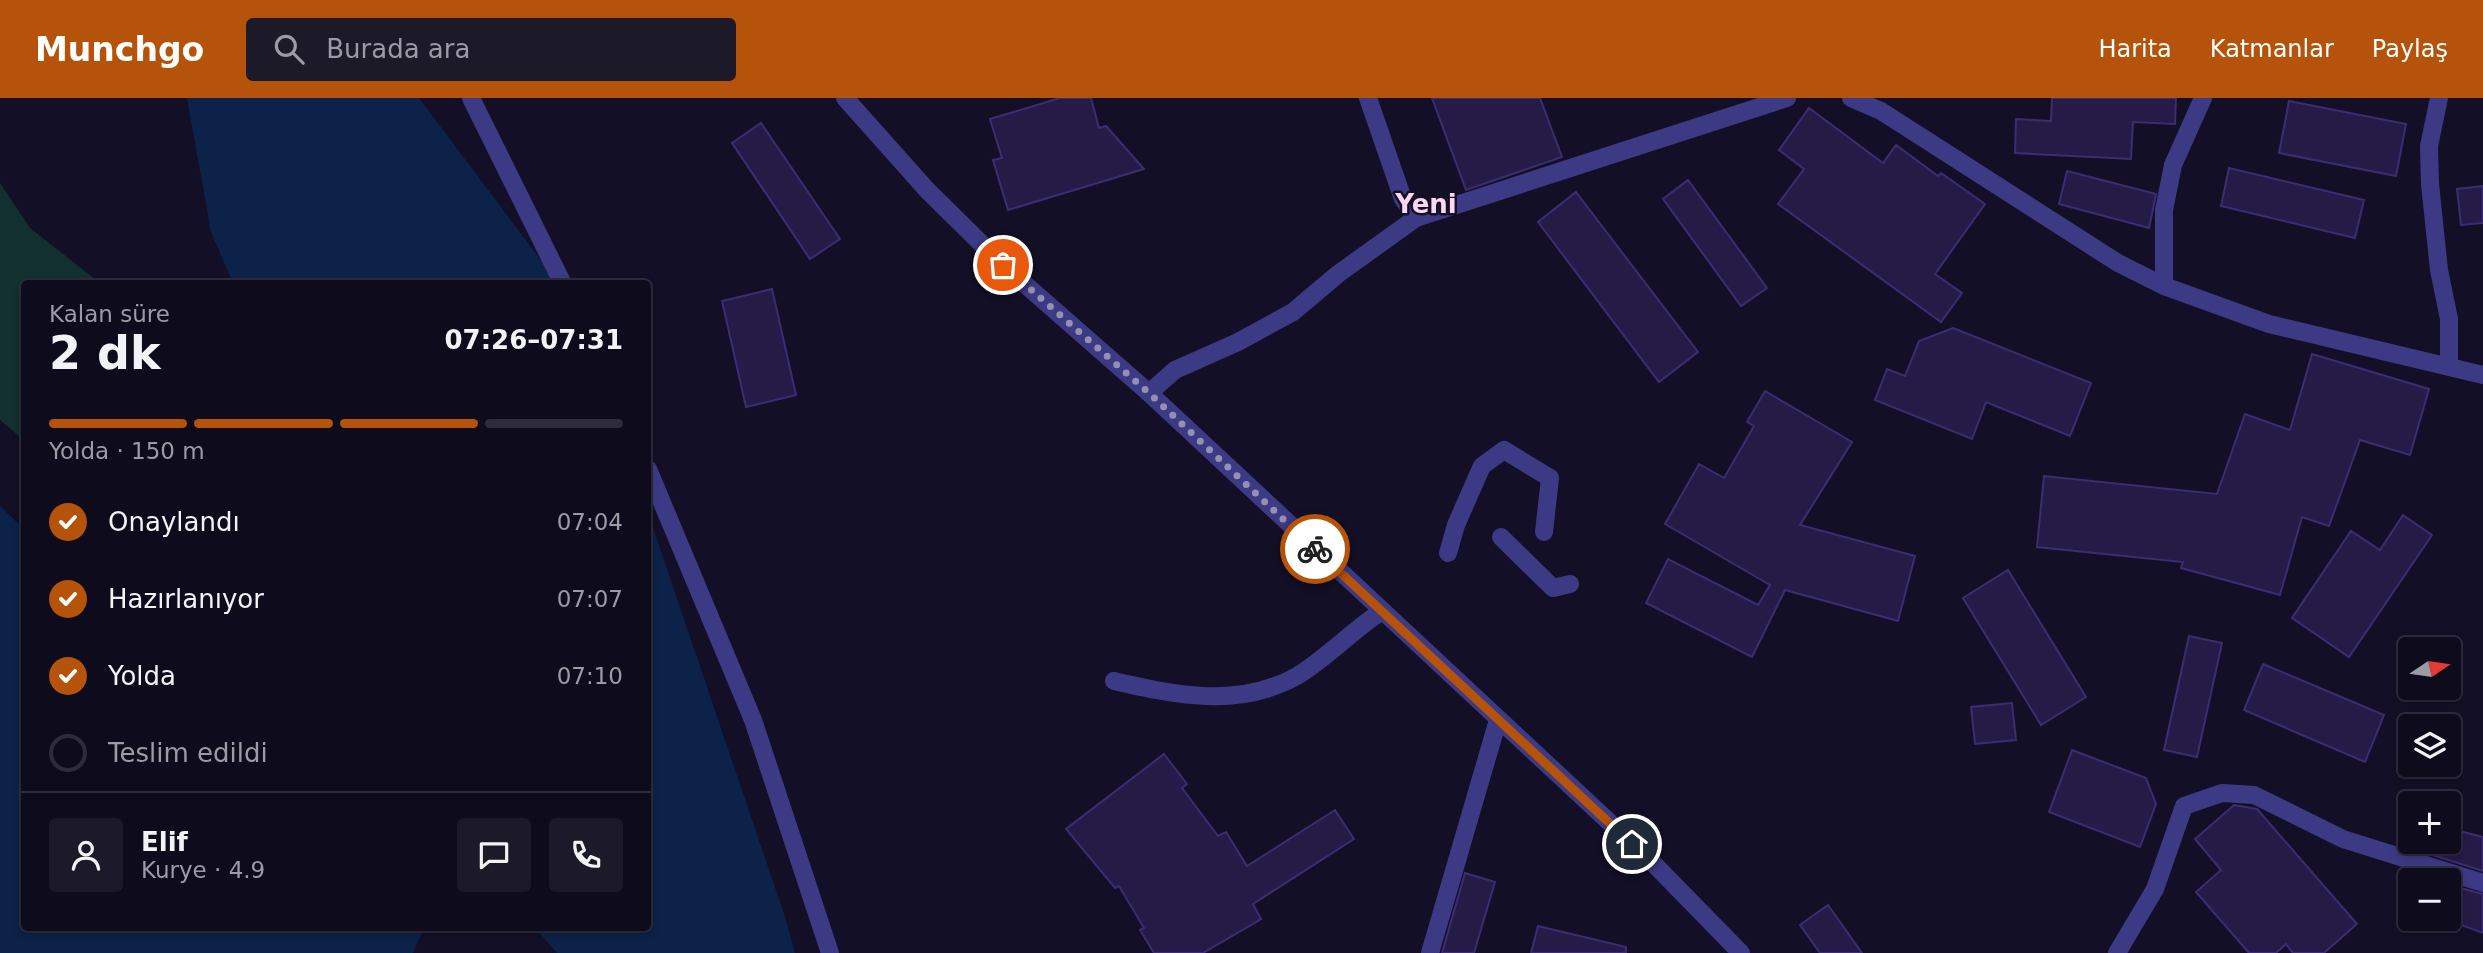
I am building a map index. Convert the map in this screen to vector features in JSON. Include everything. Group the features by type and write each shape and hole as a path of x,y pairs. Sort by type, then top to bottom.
{"street":[{"path":"471,98 561,280"},
{"path":"845,98 927,190 978,240 1149,393 1651,862 1741,953"},
{"path":"1368,98 1403,199 1416,219"},
{"path":"1149,393 1175,370 1238,342 1293,312 1338,274 1416,219 1787,98"},
{"path":"1851,98 1881,111 2119,263 2164,286 2270,324 2483,375"},
{"path":"2164,286 2164,210 2173,165 2203,98"},
{"path":"2439,98 2429,146 2430,184 2438,270 2449,319 2449,366"},
{"path":"1448,553 1456,525 1482,466 1504,450 1550,478 1544,532"},
{"path":"651,476 753,720 830,953"},
{"path":"1501,537 1553,588 1570,584"},
{"path":"1114,681 1169,694 1211,699 1255,692 1297,676 1382,611"},
{"path":"1430,953 1498,720"},
{"path":"2117,953 2155,889 2184,806 2222,793 2240,792 2266,798 2343,839 2483,883"}],"green space":[{"path":"0,183 30,228 96,280 21,280 21,438 0,420"}],"water":[{"path":"187,98 419,98 556,280 232,280 211,232"},
{"path":"0,506 21,526 21,931 423,931 413,953 0,953"},
{"path":"651,522 795,953 557,953 538,931 651,931"}],"building":[{"path":"1060,98 1091,98 1099,128 1106,126 1144,169 1008,210 993,160 1002,158 990,119"},
{"path":"1432,98 1540,98 1562,157 1466,190"},
{"path":"2052,98 2176,98 2175,124 2133,122 2131,159 2015,153 2016,119 2051,121"},
{"path":"2289,101 2406,124 2396,176 2279,153"},
{"path":"1809,108 1883,163 1896,145 1938,176 1941,173 1985,204 1935,274 1962,293 1941,322 1778,204 1804,169 1779,150"},
{"path":"761,123 840,239 810,259 732,143"},
{"path":"2229,168 2364,200 2355,238 2221,206"},
{"path":"2067,171 2156,194 2149,228 2059,204"},
{"path":"1688,180 1767,288 1741,306 1663,199"},
{"path":"2483,186 2483,223 2461,225 2457,189"},
{"path":"1576,192 1698,352 1659,382 1538,222"},
{"path":"772,289 796,395 746,407 722,301"},
{"path":"1953,328 2091,383 2070,436 1986,402 1972,439 1875,400 1887,369 1905,376 1919,341"},
{"path":"2312,354 2429,389 2410,455 2360,440 2329,526 2302,517 2280,595 2181,568 2183,562 2037,547 2044,476 2217,494 2245,414 2290,430"},
{"path":"1765,391 1852,442 1800,525 1915,556 1898,621 1785,590 1752,657 1646,603 1668,559 1758,605 1770,585 1665,524 1699,464 1724,478 1754,426 1747,422"},
{"path":"2403,515 2432,535 2349,657 2292,618 2351,531 2380,550"},
{"path":"2008,570 2086,697 2041,725 1963,598"},
{"path":"2189,636 2222,643 2197,757 2164,750"},
{"path":"2263,664 2384,715 2365,762 2244,710"},
{"path":"2012,703 2016,740 1975,744 1971,707"},
{"path":"2072,750 2146,778 2156,804 2140,847 2049,812"},
{"path":"1164,754 1187,784 1182,788 1218,836 1226,832 1247,866 1335,810 1354,839 1253,904 1261,919 1203,953 1154,953 1140,930 1144,928 1119,886 1115,888 1066,829"},
{"path":"2234,805 2257,809 2357,924 2324,953 2293,953 2286,944 2276,953 2249,953 2196,892 2221,870 2195,839"},
{"path":"2461,831 2483,837 2483,871 2429,854 2461,854"},
{"path":"1465,873 1495,882 1474,953 1442,953"},
{"path":"2461,888 2483,894 2483,933 2461,925"},
{"path":"1828,905 1862,953 1820,953 1800,925"},
{"path":"1538,926 1626,947 1626,953 1531,953"}],"way so far":[{"path":"1003,265 1149,393 1315,549"}],"district":[{"name":"Yeni","path":"1426,204"}],"route":[{"path":"1315,549 1632,844"}]}
